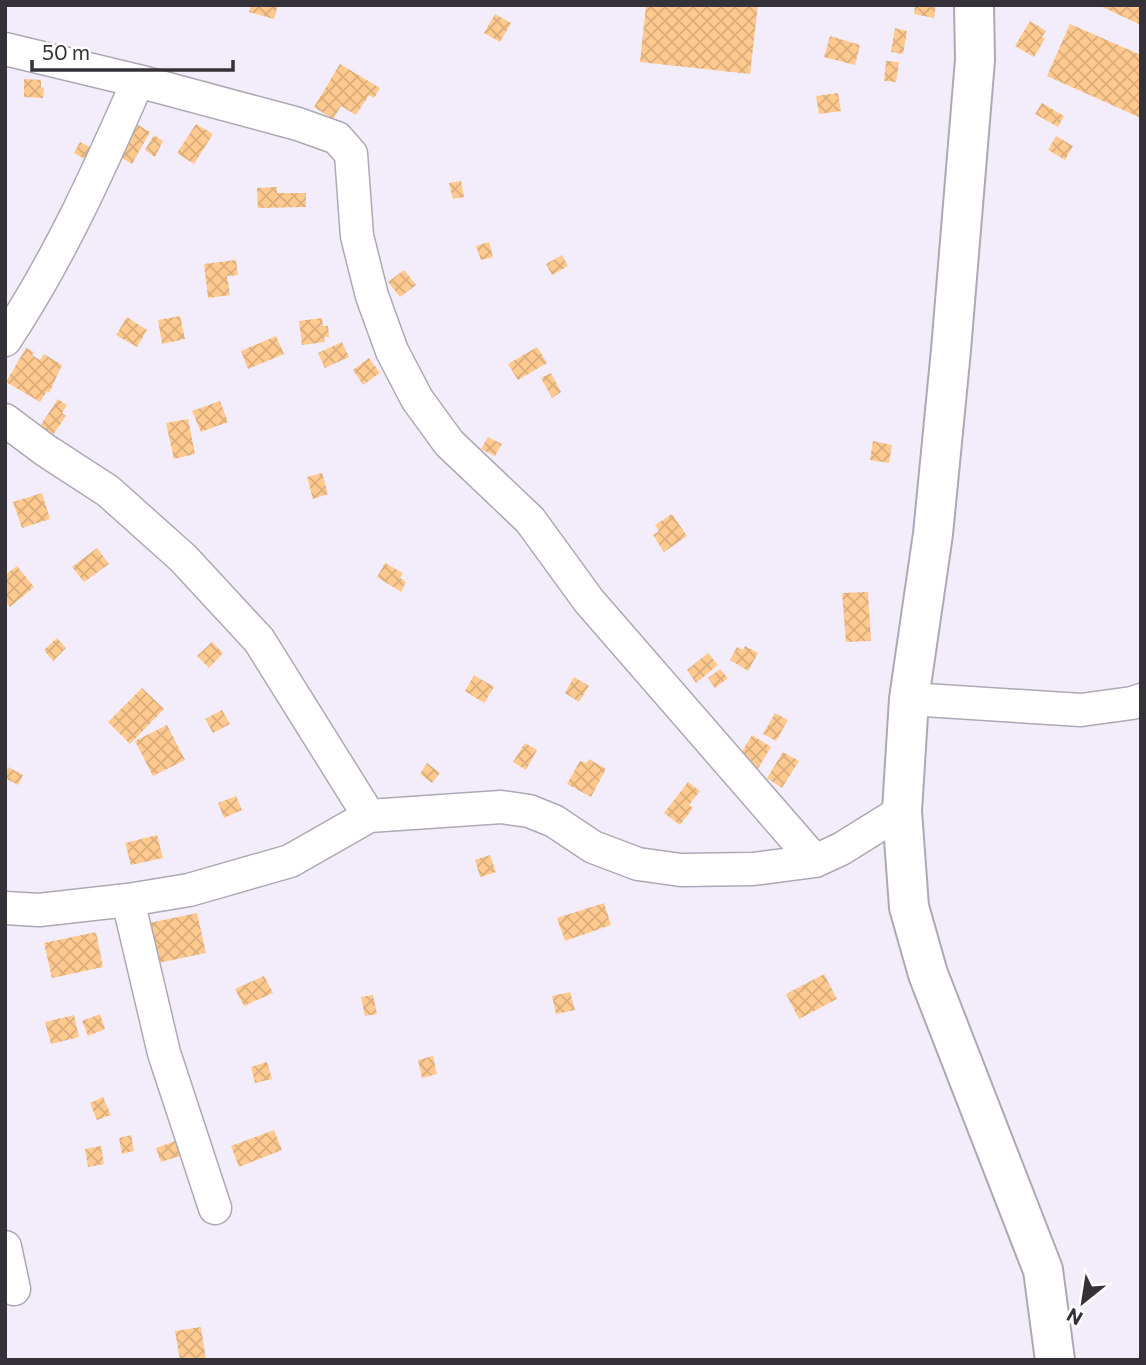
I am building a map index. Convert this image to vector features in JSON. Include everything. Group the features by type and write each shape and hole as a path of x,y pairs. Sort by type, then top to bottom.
{"street":[{"path":"974,5 975,60 951,351 933,534 909,699 902,811 908,907 928,974 1043,1270 1055,1360"},
{"path":"5,49 298,124 337,138 351,154 357,236 372,296 392,351 417,399 449,443 530,520 589,601 815,861"},
{"path":"5,340 50,268 99,170 138,82"},
{"path":"5,421 108,491 183,558 259,640 369,817"},
{"path":"909,699 1081,710 1141,700"},
{"path":"5,908 39,910 189,890 290,861 369,817 500,807 529,811 554,821 593,847 638,864 681,870 752,869 815,861 841,849 902,811"},
{"path":"128,900 164,1053 215,1208"},
{"path":"5,1247 14,1289"}],"building":[{"path":"251,5 278,5 274,19 249,12"},
{"path":"646,5 758,5 750,74 640,62"},
{"path":"915,5 936,5 934,18 914,14"},
{"path":"1098,5 1141,5 1141,25"},
{"path":"495,14 511,23 500,42 484,33"},
{"path":"1030,21 1046,31 1042,37 1045,39 1034,57 1015,46"},
{"path":"1070,24 1141,55 1141,118 1047,76"},
{"path":"895,28 907,31 903,54 891,52"},
{"path":"830,36 860,45 855,65 824,57"},
{"path":"886,61 899,62 896,82 884,81"},
{"path":"340,64 380,88 374,98 369,95 356,115 341,106 333,119 314,107"},
{"path":"24,79 41,80 43,98 24,97"},
{"path":"838,93 841,111 819,114 816,96"},
{"path":"1042,103 1064,116 1058,127 1035,114"},
{"path":"133,122 150,132 132,164 115,154"},
{"path":"196,124 213,134 194,164 177,153"},
{"path":"154,135 163,141 155,157 145,150"},
{"path":"1056,136 1073,146 1065,160 1048,150"},
{"path":"80,142 94,149 88,161 74,153"},
{"path":"461,181 464,197 453,199 449,183"},
{"path":"277,187 277,193 306,193 306,207 258,208 257,188"},
{"path":"489,242 493,257 481,260 476,246"},
{"path":"562,255 568,266 552,275 546,264"},
{"path":"236,260 238,275 227,276 230,295 208,298 204,264"},
{"path":"404,270 416,285 400,297 388,282"},
{"path":"180,316 185,339 162,344 158,320"},
{"path":"127,317 147,330 137,347 116,335"},
{"path":"322,318 323,326 328,326 329,337 324,337 325,342 302,345 299,321"},
{"path":"276,336 284,354 248,369 241,351"},
{"path":"342,342 349,357 325,368 318,353"},
{"path":"537,347 547,363 518,380 508,364"},
{"path":"26,348 34,352 32,355 40,360 44,354 62,365 49,393 47,391 40,402 6,382"},
{"path":"369,358 380,373 363,385 353,370"},
{"path":"551,373 561,392 552,398 541,378"},
{"path":"58,399 67,405 62,413 66,416 53,435 40,426"},
{"path":"220,401 228,422 201,432 192,411"},
{"path":"188,419 195,454 174,459 166,423"},
{"path":"488,437 502,444 495,456 481,449"},
{"path":"873,441 892,445 889,463 870,460"},
{"path":"322,473 328,494 313,499 307,477"},
{"path":"42,493 50,519 22,528 13,502"},
{"path":"672,514 687,536 664,552 653,535 659,531 655,525"},
{"path":"97,548 109,564 84,582 72,567"},
{"path":"385,563 403,573 400,578 406,582 401,592 377,577"},
{"path":"17,566 34,587 10,607 5,600 5,575"},
{"path":"868,592 871,641 846,642 842,593"},
{"path":"57,638 66,648 53,661 44,650"},
{"path":"212,642 223,653 209,668 197,656"},
{"path":"745,646 758,653 748,671 730,660 737,647 743,650"},
{"path":"708,653 718,665 696,683 687,670"},
{"path":"720,669 728,678 715,688 708,678"},
{"path":"474,675 494,687 484,703 465,691"},
{"path":"574,677 589,686 579,702 565,693"},
{"path":"142,688 164,709 130,744 108,722"},
{"path":"222,710 230,724 213,733 205,719"},
{"path":"775,713 788,720 776,741 763,734"},
{"path":"167,725 185,760 153,776 135,741"},
{"path":"752,735 771,747 756,772 737,760"},
{"path":"525,743 537,750 526,770 513,762"},
{"path":"783,752 799,761 782,788 767,778"},
{"path":"589,759 606,769 591,797 567,784 580,761 586,763"},
{"path":"427,763 440,773 432,783 420,774"},
{"path":"8,767 23,775 18,785 5,778"},
{"path":"688,782 700,791 689,805 693,808 680,825 664,813"},
{"path":"236,796 242,810 224,818 218,803"},
{"path":"157,835 163,858 131,865 125,843"},
{"path":"490,855 496,872 480,877 475,860"},
{"path":"604,903 611,925 565,941 557,918"},
{"path":"197,913 206,953 158,963 149,923"},
{"path":"96,932 103,967 52,978 44,943"},
{"path":"824,974 837,999 799,1019 786,994"},
{"path":"264,976 273,993 244,1006 235,989"},
{"path":"570,992 575,1010 556,1014 552,996"},
{"path":"373,995 377,1014 365,1016 361,997"},
{"path":"100,1014 105,1029 88,1036 82,1021"},
{"path":"74,1015 79,1037 51,1044 45,1022"},
{"path":"433,1056 437,1074 422,1078 418,1060"},
{"path":"267,1062 272,1079 255,1083 251,1067"},
{"path":"103,1097 111,1115 97,1120 90,1103"},
{"path":"274,1130 282,1150 239,1167 231,1146"},
{"path":"131,1135 134,1151 122,1154 119,1138"},
{"path":"178,1140 183,1155 161,1162 156,1148"},
{"path":"101,1146 104,1164 88,1167 85,1149"},
{"path":"201,1327 206,1360 180,1360 175,1331"}]}
